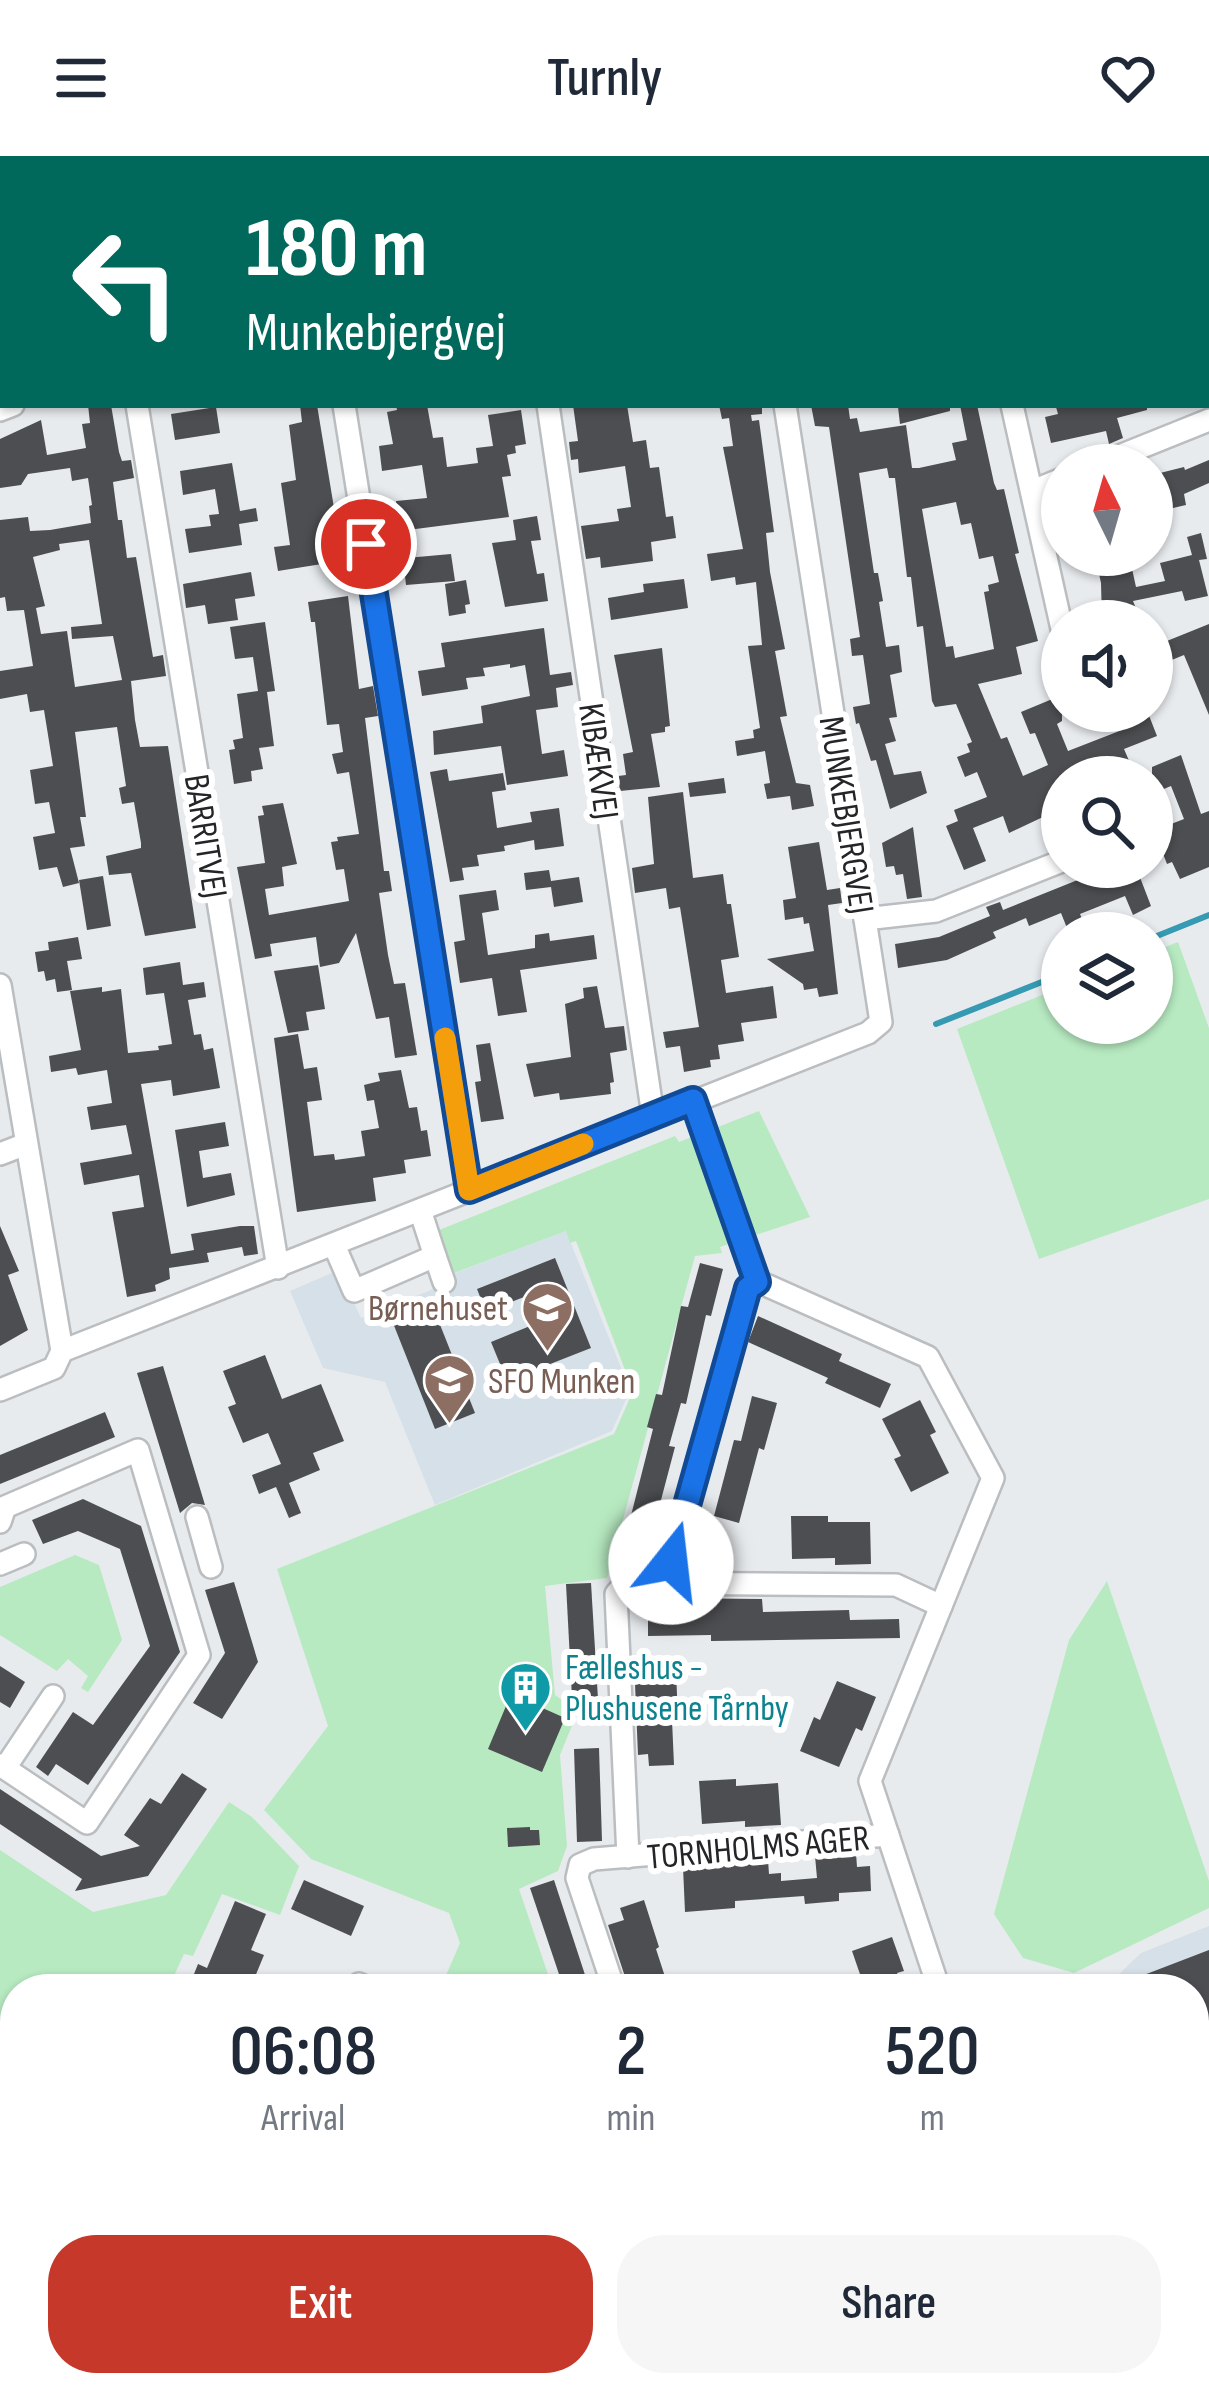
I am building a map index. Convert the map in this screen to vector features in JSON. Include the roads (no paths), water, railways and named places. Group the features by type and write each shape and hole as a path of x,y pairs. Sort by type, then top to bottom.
{"street":[{"name":"BARRITVEJ","path":"137,408 278,1268"},
{"path":"344,408 469,1190"},
{"name":"KIBÆKVEJ","path":"548,408 653,1116"},
{"name":"MUNKEBJERGVEJ","path":"0,1390 54,1367 62,1352 868,1033 881,1022 785,408"},
{"path":"1013,408 1056,600"},
{"path":"1149,444 1209,420"},
{"path":"1033,491 1041,488"},
{"path":"865,919 936,911 1041,869"},
{"path":"0,985 62,1352"},
{"path":"693,1100 757,1282 928,1357 993,1478 941,1606"},
{"path":"0,1154 26,1144"},
{"path":"420,1210 444,1282"},
{"path":"334,1245 354,1291 435,1256"},
{"path":"665,1583 748,1288 757,1282"},
{"path":"0,1522 4,1507 138,1450 199,1655 87,1823 3,1766 53,1696"},
{"path":"197,1517 212,1567"},
{"path":"169,1553 205,1543"},
{"path":"0,1564 24,1555"},
{"name":"TORNHOLMS AGER","path":"628,1857 616,1594 623,1586 896,1585 941,1606 870,1781 934,1974"},
{"name":"TORNHOLMS AGER","path":"609,1974 577,1878 580,1865 593,1859 888,1835"}],"waterway":[{"path":"1173,930 1209,915"},
{"path":"936,1024 1041,982"}],"place":[{"name":"Børnehuset","path":"547,1353"},
{"name":"SFO Munken","path":"449,1426"},
{"name":"Fælleshus - Plushusene Tårnby","path":"526,1733"}]}
